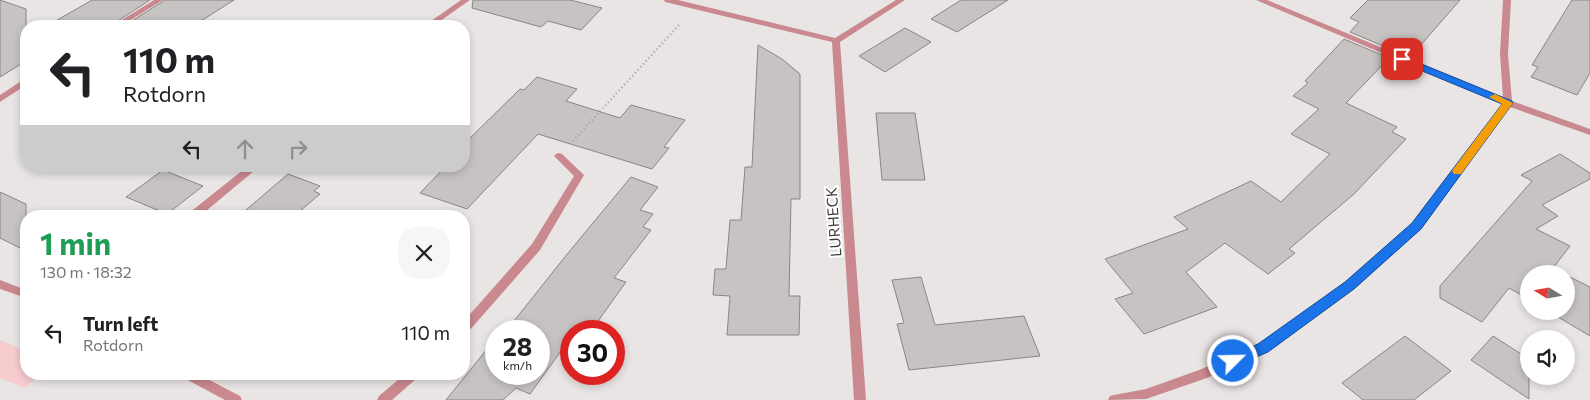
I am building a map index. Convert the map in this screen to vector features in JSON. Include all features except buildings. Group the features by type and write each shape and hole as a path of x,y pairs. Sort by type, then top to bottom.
{"street":[{"path":"126,20 159,0"},
{"path":"437,20 466,0"},
{"path":"668,0 836,41 901,0"},
{"path":"1260,0 1508,103 1590,132"},
{"path":"1114,400 1146,394 1203,374 1263,348 1350,286 1417,226 1508,103 1504,54 1507,0"},
{"name":"LURHECK","path":"836,41 860,400"},
{"path":"0,99 20,85"},
{"path":"0,88 10,91"},
{"path":"470,322 536,247 579,176 560,156"},
{"path":"200,210 248,172"},
{"path":"0,284 20,292"},
{"path":"199,380 236,400"},
{"path":"383,400 406,380"}],"path":[{"path":"560,156 696,7"}],"shaded area":[{"path":"0,340 20,348 20,380 34,380 25,388 0,378"}],"slow traffic":[{"path":"1457,171 1508,103 1495,97"}],"route":[{"path":"1233,361 1263,348 1350,286 1417,226 1508,103 1402,59"}]}
